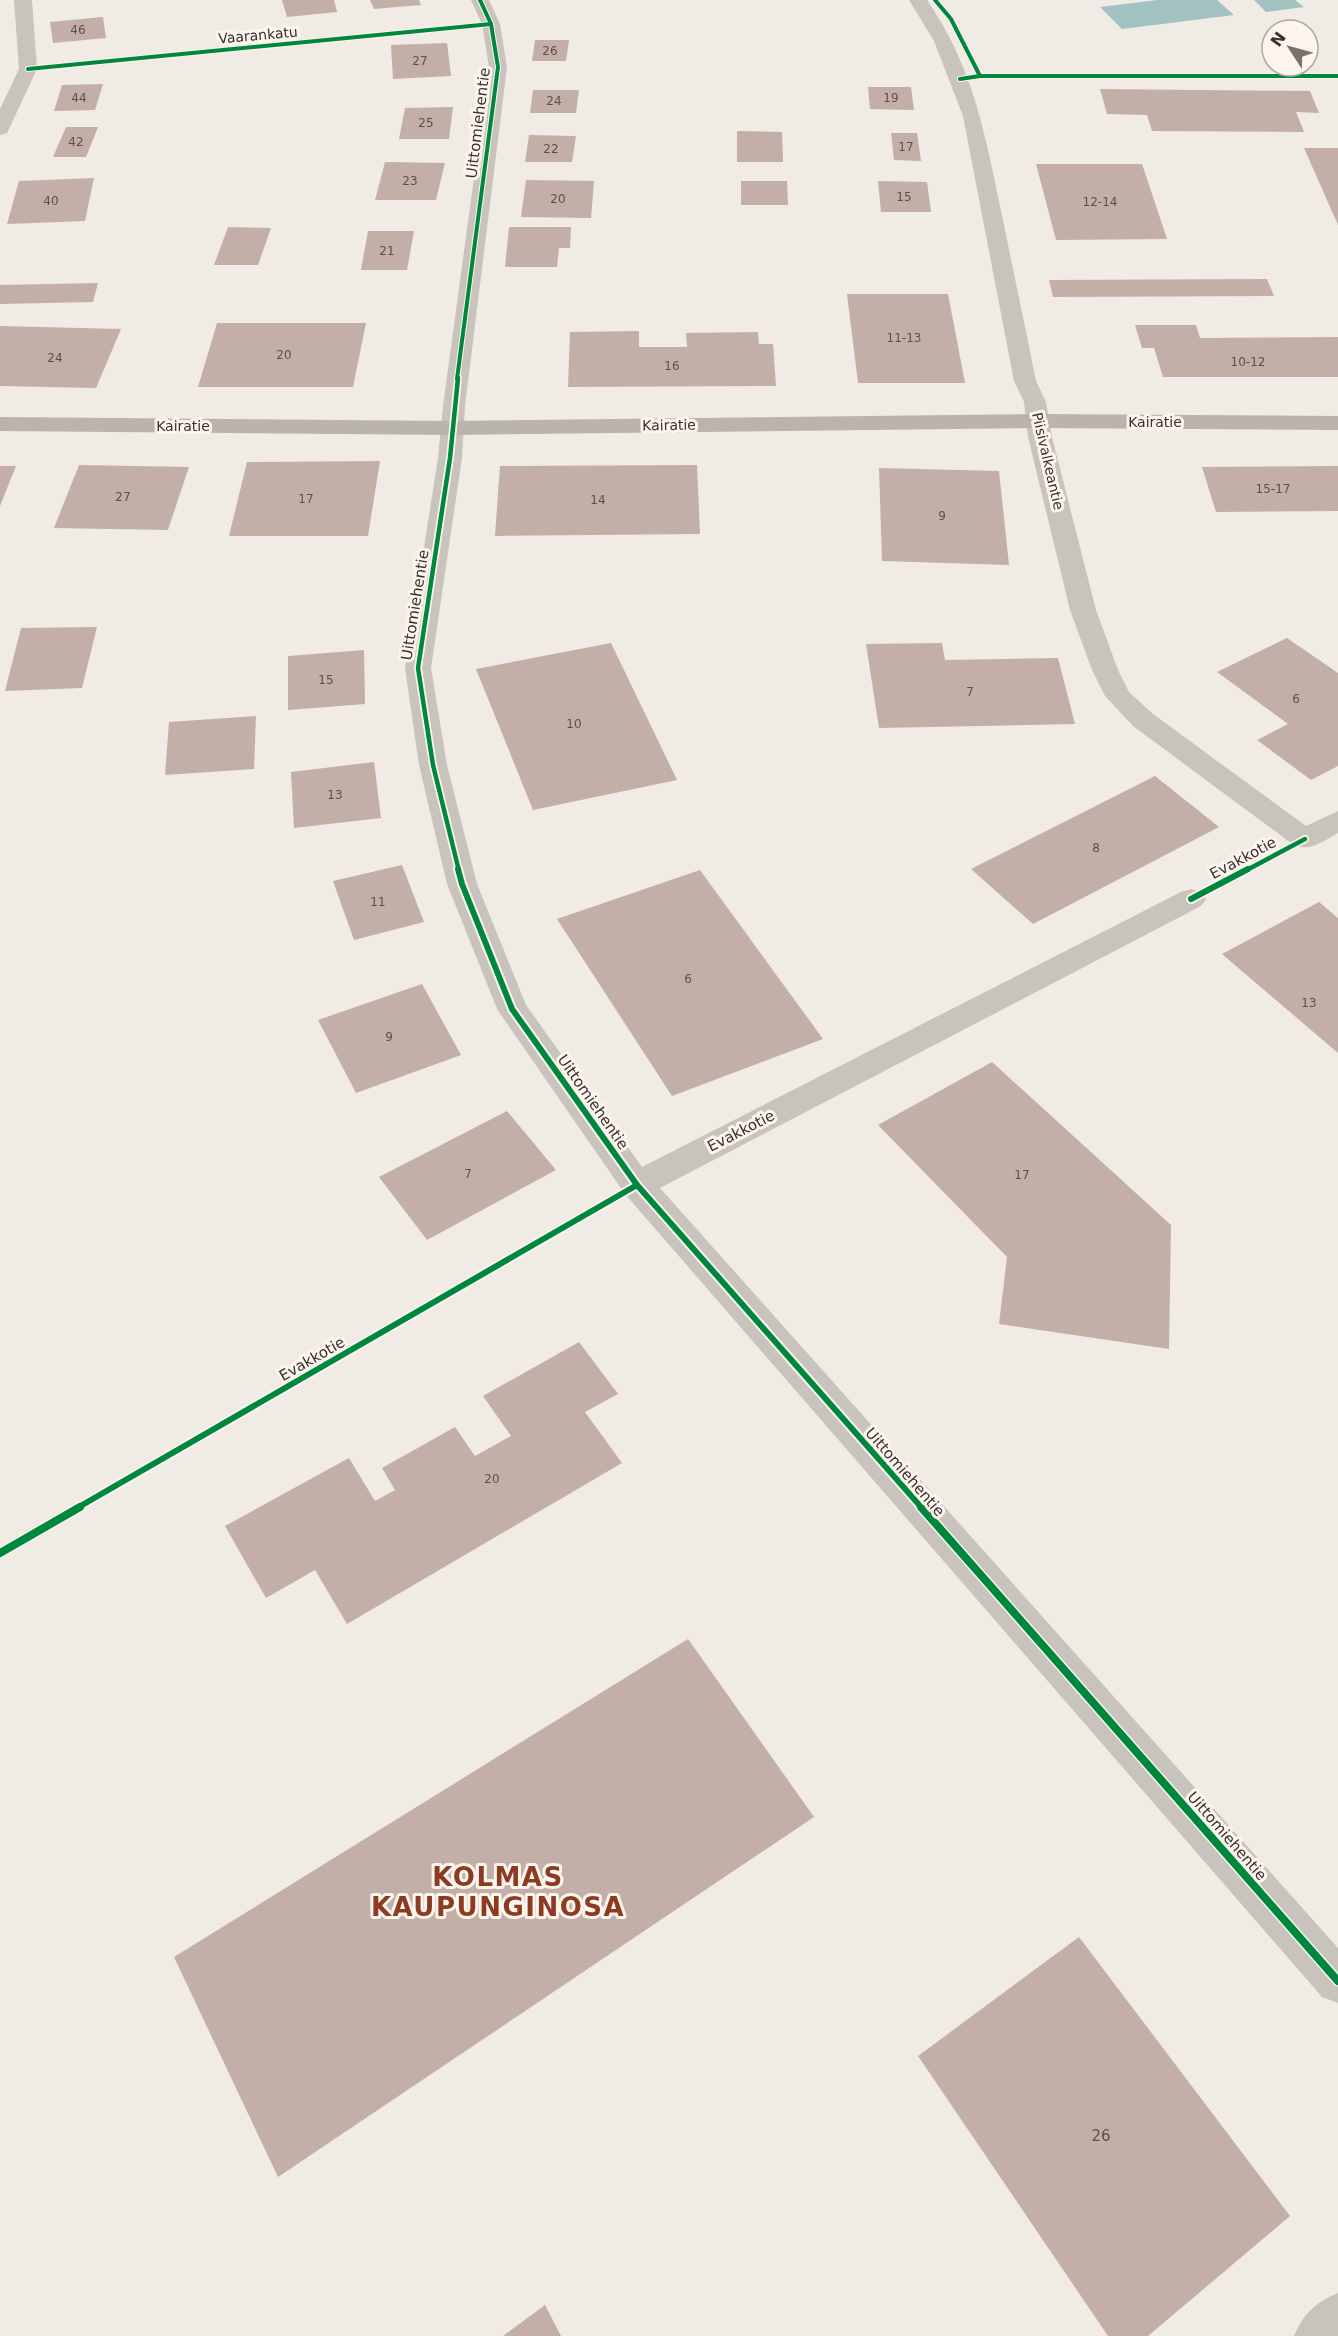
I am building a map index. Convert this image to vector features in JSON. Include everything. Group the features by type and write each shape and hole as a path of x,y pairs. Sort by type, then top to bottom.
{"main road":[{"name":"Kairatie","path":"0,424 452,428 1037,421 1338,423"}],"street":[{"path":"0,129 27,69 23,0"},
{"name":"Uittomiehentie","path":"480,0 491,24 498,67 450,458 418,668 433,765 459,874 512,1009 637,1185 1338,1981"},
{"name":"Piisivalkeantie","path":"918,0 936,24 960,79 972,116 1026,381 1035,402 1037,421 1083,610 1105,670 1118,696 1143,720 1305,839 1338,821"},
{"name":"Evakkotie","path":"637,1185 1191,899"},
{"path":"1318,2336 1338,2317"}],"water":[{"path":"1158,0 1217,0 1234,15 1122,29 1100,7"},
{"path":"1254,0 1295,0 1304,7 1266,12"}],"building":[{"path":"282,0 334,0 337,12 287,17"},
{"path":"370,0 419,0 421,5 374,9"},
{"path":"103,17 106,38 53,43 50,22"},
{"path":"535,40 569,40 566,61 532,61"},
{"path":"447,43 451,76 393,79 391,45"},
{"path":"103,84 95,110 54,111 62,85"},
{"path":"868,87 911,87 914,110 870,109"},
{"path":"1100,89 1310,91 1319,113 1296,112 1304,132 1152,131 1147,115 1107,114"},
{"path":"533,90 579,90 576,113 530,113"},
{"path":"453,107 449,139 399,139 405,108"},
{"path":"66,127 98,127 86,157 53,157"},
{"path":"737,131 782,132 783,162 737,162"},
{"path":"891,133 917,133 921,161 894,160"},
{"path":"529,135 576,136 572,162 525,162"},
{"path":"1304,148 1338,148 1338,225"},
{"path":"385,162 445,163 436,200 375,200"},
{"path":"1036,164 1142,164 1167,239 1056,240"},
{"path":"94,178 85,221 7,224 19,181"},
{"path":"526,180 594,181 591,218 521,217"},
{"path":"741,181 787,181 788,205 741,205"},
{"path":"878,181 927,182 931,212 881,212"},
{"path":"228,227 271,228 258,265 214,265"},
{"path":"509,227 571,227 570,248 559,248 557,267 505,267"},
{"path":"368,231 414,231 407,270 361,270"},
{"path":"1267,279 1274,296 1053,297 1049,280"},
{"path":"98,283 93,302 0,304 0,285"},
{"path":"847,294 948,294 965,383 858,383"},
{"path":"217,323 366,323 353,387 198,387"},
{"path":"1135,325 1196,325 1200,338 1338,337 1338,377 1163,377 1154,348 1142,348"},
{"path":"0,326 121,329 96,388 0,386"},
{"path":"639,331 639,347 687,347 686,333 758,332 759,344 773,344 776,386 568,387 570,332"},
{"path":"380,461 368,536 229,536 247,462"},
{"path":"79,465 189,467 168,530 54,528"},
{"path":"697,465 700,534 495,536 500,466"},
{"path":"0,466 16,466 0,506"},
{"path":"1338,466 1338,511 1216,512 1202,467"},
{"path":"879,468 999,471 1009,565 882,561"},
{"path":"97,627 82,688 5,691 21,628"},
{"path":"1287,638 1338,673 1338,766 1311,780 1257,740 1288,724 1217,672"},
{"path":"611,643 677,780 533,810 476,669"},
{"path":"942,643 945,660 1058,658 1075,724 879,728 866,644"},
{"path":"364,650 365,704 288,710 288,656"},
{"path":"256,716 254,769 165,775 169,722"},
{"path":"374,762 381,818 294,828 291,772"},
{"path":"1155,776 1219,827 1033,924 971,869"},
{"path":"402,865 424,922 354,940 333,881"},
{"path":"700,870 823,1039 672,1096 557,919"},
{"path":"1319,902 1338,918 1338,1053 1222,954"},
{"path":"422,984 461,1055 356,1093 318,1020"},
{"path":"992,1062 1171,1225 1169,1349 999,1324 1007,1257 878,1125"},
{"path":"507,1111 556,1170 427,1240 379,1177"},
{"path":"579,1342 618,1394 585,1412 622,1463 347,1624 315,1570 266,1598 225,1526 349,1458 375,1501 395,1490 382,1468 455,1427 475,1456 511,1436 483,1396"},
{"path":"688,1639 814,1817 278,2177 174,1957"},
{"path":"1079,1937 1290,2216 1148,2336 1108,2336 918,2056"},
{"path":"545,2305 561,2336 503,2336"}],"cycle path":[{"path":"480,0 491,24 498,67 454,406 450,458 418,668 433,765 462,884 512,1009 637,1185 1338,1981"},
{"path":"935,0 951,19 980,76 960,79"},
{"name":"Vaarankatu","path":"28,69 491,24"},
{"path":"980,76 1338,76"},
{"path":"1191,899 1305,839"},
{"path":"0,1553 637,1185"}],"district":[{"name":"KOLMAS KAUPUNGINOSA","path":"498,1892"}]}
